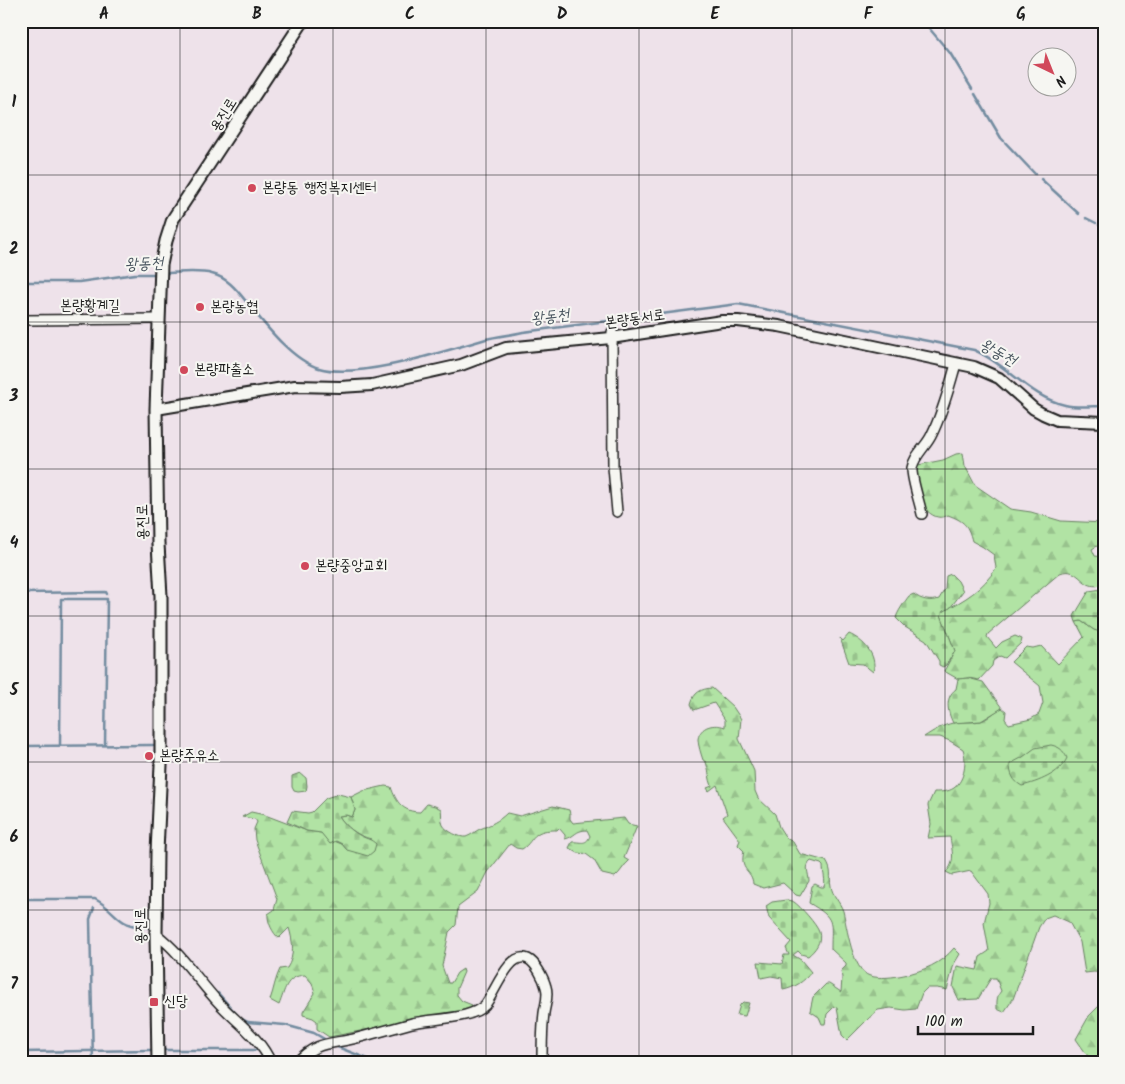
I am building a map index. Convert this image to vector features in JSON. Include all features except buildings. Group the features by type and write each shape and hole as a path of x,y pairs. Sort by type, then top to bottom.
{"main road":[{"name":"용진로","path":"158,1063 156,934 161,765 161,635 156,409 161,268 166,241 173,219 303,21"}],"street":[{"name":"본량황계길","path":"21,320 158,319"},
{"name":"본량동서로","path":"156,409 295,386 340,387 372,385 461,365 506,348 722,321 738,321 779,326 974,367 999,378 1034,409 1057,420 1104,422"},
{"path":"611,335 613,467 617,512"},
{"path":"922,514 912,469 916,457 932,436 943,408 956,364"},
{"path":"156,934 171,946 218,1003 266,1050 271,1063"},
{"path":"296,1063 306,1052 316,1046 333,1041 352,1039 411,1024 463,1016 478,1011 486,1004 509,964 518,958 526,958 534,962 546,987 542,1063"}],"green space":[{"path":"963,453 965,466 975,485 1010,509 1031,512 1061,521 1104,523 1104,542 1092,549 1095,556 1104,557 1104,584 1090,585 1072,573 1060,573 988,634 987,637 996,648 1002,642 1015,636 1022,639 1021,643 1005,658 1000,656 993,661 992,666 979,680 958,679 944,671 955,651 941,615 943,611 966,598 985,582 996,568 994,555 972,541 967,527 958,519 948,515 937,517 925,509 915,468 918,465 943,460"},
{"path":"951,574 958,581 963,591 950,608 943,611 941,615 955,651 943,667 939,665 939,661 926,640 905,627 896,618 909,596 914,594 926,600 939,599 945,589 946,576"},
{"path":"1102,589 1104,591 1103,633 1094,630 1081,621 1076,622 1074,616 1089,591"},
{"path":"1081,621 1094,630 1104,632 1104,977 1102,973 1085,973 1080,942 1069,922 1053,915 1045,918 1039,927 1013,999 1004,1012 997,1009 999,993 1001,991 996,978 991,978 978,999 959,1000 953,987 957,966 977,970 980,957 989,951 984,923 989,903 988,894 971,871 952,875 946,872 952,860 950,837 928,838 931,824 928,805 934,792 949,790 958,785 963,775 965,759 963,749 950,741 940,737 924,737 938,728 956,722 981,721 1002,708 1006,711 1005,719 1009,724 1031,719 1039,714 1043,703 1040,686 1011,662 1026,647 1041,646 1058,664 1084,637 1076,622"},
{"path":"849,634 868,649 873,660 873,672 863,664 849,663 840,638 843,641"},
{"path":"968,678 983,682 1002,708 981,721 953,723 948,709 950,696 956,689 958,679"},
{"path":"712,688 733,707 741,719 739,739 754,771 755,791 758,798 775,814 779,827 786,838 793,842 800,854 826,861 830,871 830,883 843,911 851,947 859,966 870,976 883,978 896,976 925,969 944,958 954,948 960,954 954,964 947,990 927,988 922,993 916,1009 891,1008 878,1010 847,1040 842,1035 837,1008 834,1007 827,1014 825,1024 822,1024 819,1017 810,1011 813,997 826,984 841,992 841,971 846,966 846,963 831,949 831,926 828,917 809,903 812,886 815,884 824,887 823,866 811,861 809,863 807,868 809,881 800,896 796,895 783,883 763,888 753,884 750,875 744,867 744,851 738,845 740,840 723,817 727,814 717,785 709,791 707,788 712,786 706,762 703,760 698,744 699,735 708,727 716,725 725,727 725,720 714,703 694,710 691,704 699,692"},
{"path":"1051,745 1061,749 1064,753 1067,758 1064,764 1054,773 1041,780 1022,786 1016,782 1011,774 1010,764 1035,748"},
{"path":"300,773 306,778 307,786 306,791 298,792 294,791 292,787 292,776"},
{"path":"385,786 391,787 398,802 409,810 420,812 427,804 441,809 443,825 453,834 463,837 494,822 507,813 520,816 553,806 569,810 570,819 573,823 624,818 628,824 637,826 624,858 629,861 615,877 602,874 594,860 586,854 578,853 569,848 572,842 587,841 590,836 587,830 580,831 565,839 565,835 559,828 557,830 547,830 535,836 522,849 510,844 488,872 478,892 458,907 456,925 449,932 442,966 448,983 451,983 457,973 463,969 464,972 457,988 457,995 462,1001 472,1005 471,1008 465,1011 329,1037 317,1029 317,1021 303,1015 315,993 312,983 305,975 293,978 290,981 279,1005 270,1000 280,969 287,968 290,963 293,948 292,938 289,928 279,938 268,920 268,914 274,910 277,899 255,840 254,829 257,822 255,819 242,817 251,812 265,815 307,831 321,833 326,838 342,844 347,850 371,839 353,830 339,816 346,815 352,817 355,810 351,797 363,791"},
{"path":"338,794 351,797 355,810 352,817 346,815 339,816 341,819 355,832 376,844 374,851 368,856 347,850 336,841 330,844 321,833 307,831 287,822 292,811 312,812 326,798"},
{"path":"786,900 794,902 804,911 819,932 820,939 817,946 808,956 798,951 793,955 801,960 811,972 799,984 783,990 782,978 771,976 761,978 758,962 782,964 784,955 789,955 786,948 791,942 769,918 766,906 772,902"},
{"path":"1104,1001 1104,1063 1089,1063 1090,1059 1076,1039 1089,1016"},
{"path":"743,1002 749,1003 745,1016 737,1015 740,1005"}],"waterway":[{"path":"923,21 950,53 972,89"},
{"path":"975,94 1001,138 1035,174"},
{"path":"1041,179 1079,214"},
{"path":"1086,218 1096,223"},
{"path":"1099,225 1104,228"},
{"name":"왕동천","path":"163,273 201,272 224,279 229,282 289,350 309,364 336,371 356,370 402,362 486,339 523,332 738,304 974,350 997,363 1030,388 1052,401 1074,406 1104,406"},
{"name":"왕동천","path":"21,282 79,282 135,274 158,274"},
{"path":"1099,466 1104,468"},
{"path":"21,593 106,592 107,594"},
{"path":"60,745 61,599 107,599 105,745"},
{"path":"21,746 153,745"},
{"path":"21,899 95,899 124,922 140,927 151,927"},
{"path":"93,1063 90,919 94,908"},
{"path":"218,993 240,1018 248,1022 285,1025 314,1033 326,1040"},
{"path":"335,1046 378,1063"},
{"path":"21,1052 151,1050"},
{"path":"166,1050 257,1050"}],"place":[{"name":"본량동 행정복지센터","path":"252,188"},
{"name":"본량농협","path":"200,307"},
{"name":"본량파출소","path":"184,370"},
{"name":"본량중앙교회","path":"305,566"},
{"name":"본량주유소","path":"149,756"},
{"name":"신당","path":"154,1002"}]}
